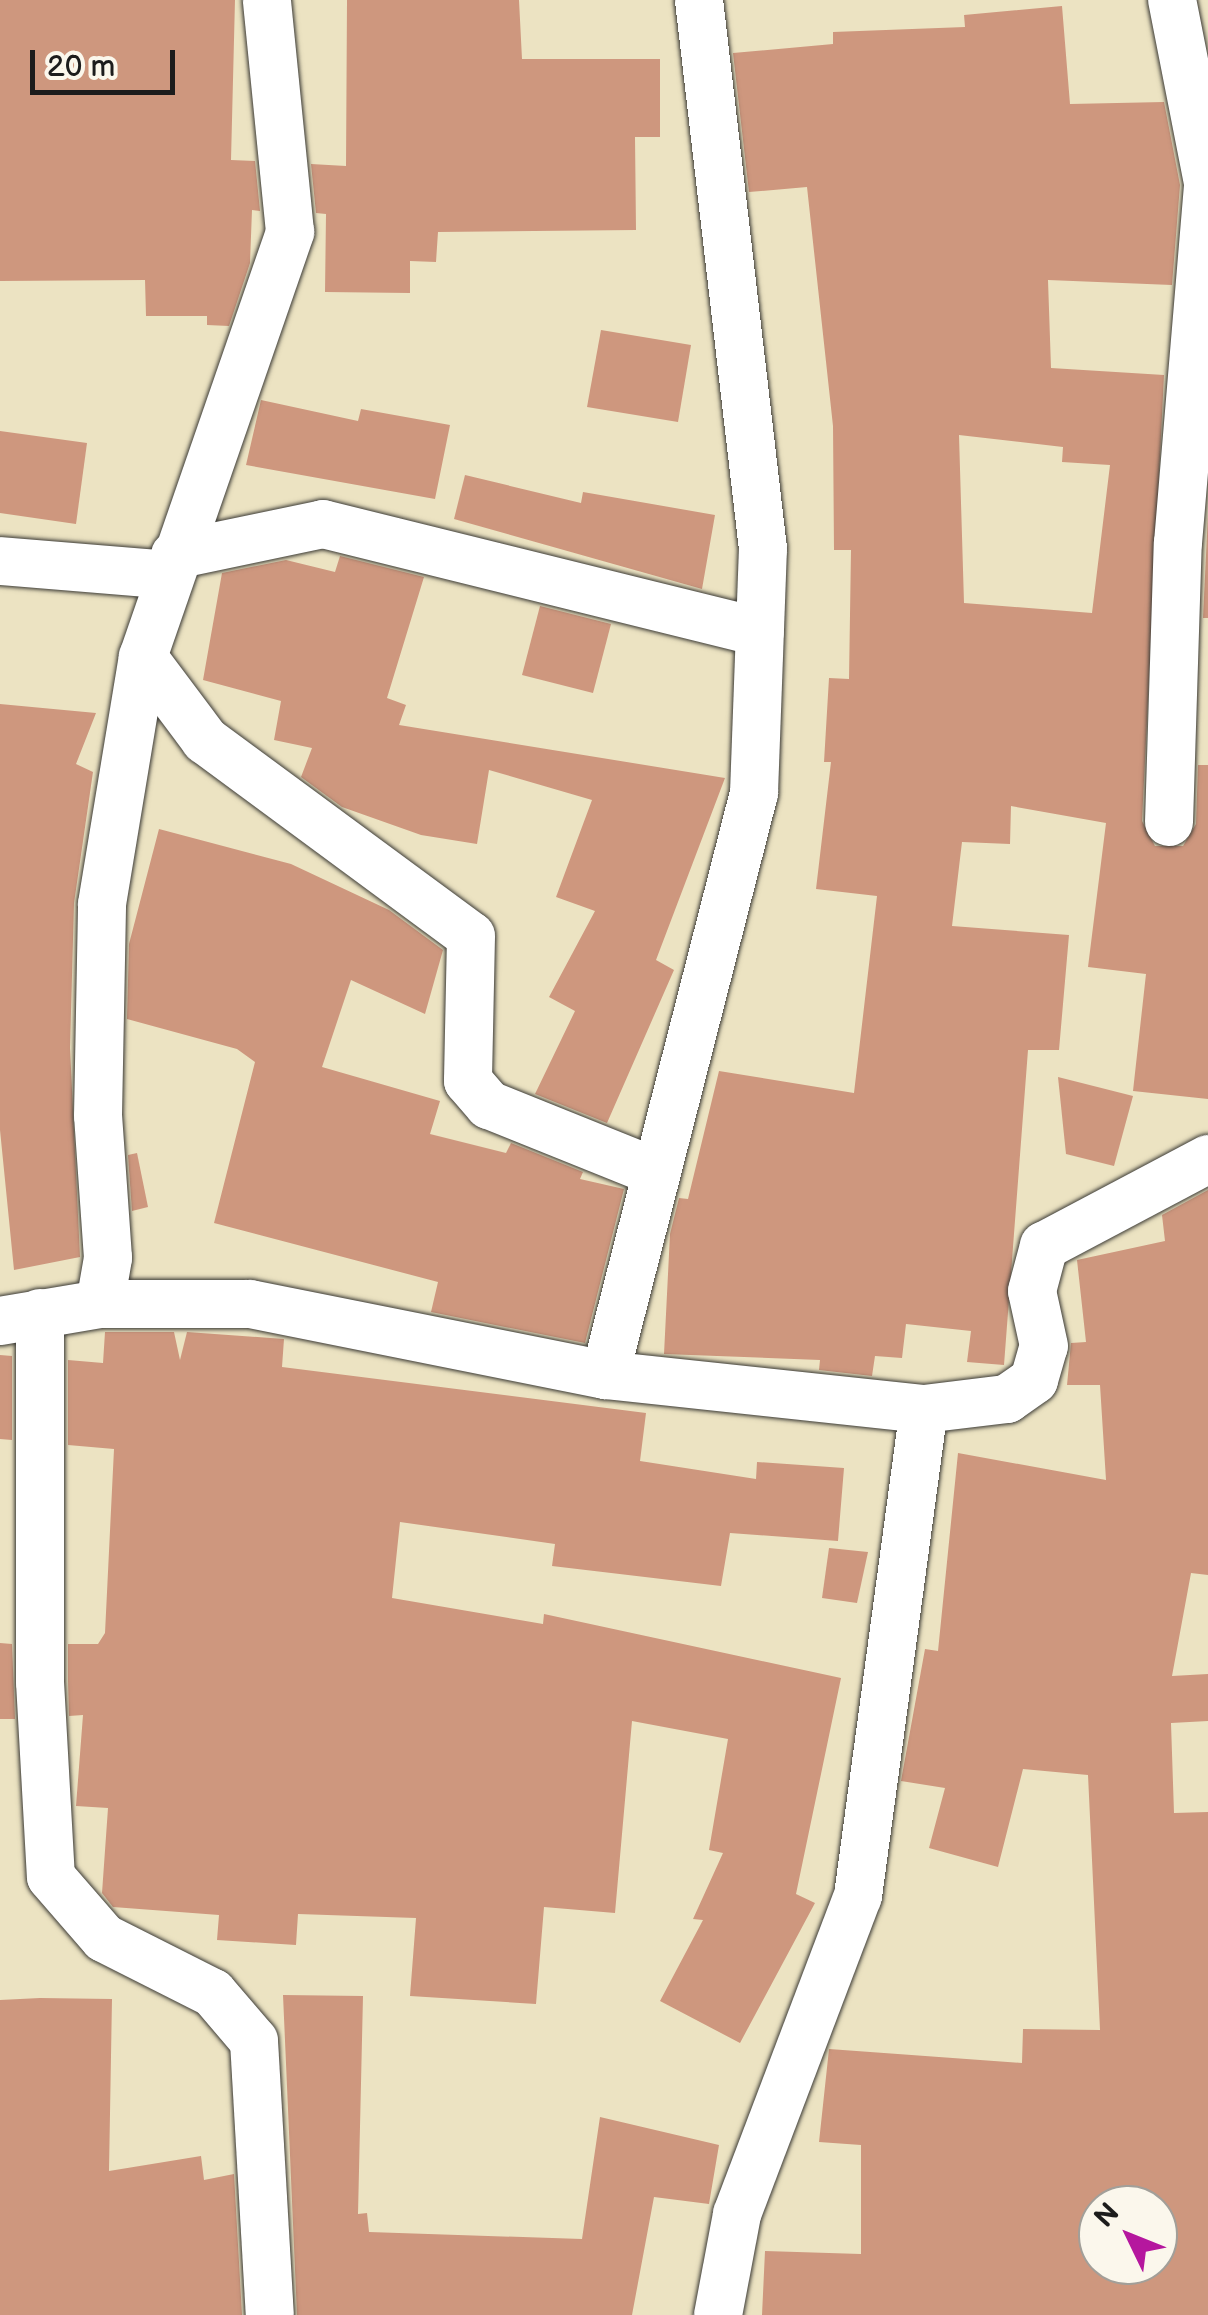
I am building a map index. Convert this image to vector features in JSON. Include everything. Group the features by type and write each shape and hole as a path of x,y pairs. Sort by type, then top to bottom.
{"street":[{"path":"100,1304 108,1258 98,1116 102,904 143,658 290,232 266,0"},
{"path":"605,1376 650,1170 754,793 763,549 746,352 700,0"},
{"path":"1169,822 1178,543 1208,183 1172,0"},
{"path":"206,470 260,534"},
{"path":"0,561 172,566 260,534 323,524 760,632"},
{"path":"143,658 205,740 471,936 468,1081 489,1105 650,1170"},
{"path":"270,2315 254,2041 213,1992 104,1938 51,1877 20,1317 100,1304 250,1304 605,1376 924,1410 1007,1399 1034,1380 1044,1346 1032,1291 1044,1246 1208,1159"},
{"path":"718,2315 737,2214 858,1896 924,1410"}],"building":[{"path":"0,0 235,0 231,160 255,161 260,211 252,210 250,263 229,326 207,325 207,316 146,316 145,280 0,281"},
{"path":"347,0 519,0 522,59 660,59 660,137 635,137 636,230 438,232 436,262 410,261 410,293 325,292 326,214 316,213 311,164 346,166"},
{"path":"1062,6 1070,104 1164,102 1180,185 1172,285 1048,280 1051,368 1164,375 1142,821 1155,846 1183,846 1196,824 1198,765 1208,765 1208,1099 1133,1091 1146,974 1088,967 1106,823 1011,806 1010,844 962,842 952,926 1069,935 1059,1050 1028,1050 1004,1365 967,1362 971,1331 906,1324 902,1358 875,1356 872,1376 819,1370 820,1360 664,1354 670,1234 679,1198 688,1199 719,1071 854,1093 877,896 816,889 831,762 824,762 829,678 849,679 851,550 834,550 833,426 807,187 749,192 733,53 833,44 833,32 965,27 964,15","holes":["959,435 1063,447 1062,462 1110,465 1092,613 964,603"]},
{"path":"601,330 691,345 678,422 587,407"},
{"path":"261,400 358,421 361,409 450,425 435,499 246,465"},
{"path":"0,431 87,443 76,524 0,513"},
{"path":"465,475 581,503 583,492 715,515 702,589 454,519"},
{"path":"1208,514 1208,618 1203,618"},
{"path":"340,556 424,577 387,698 406,705 399,725 725,778 656,960 674,970 607,1123 535,1094 575,1011 549,997 595,911 556,897 592,800 489,770 477,844 421,835 342,807 301,777 312,748 274,740 281,701 203,680 222,573 286,560 335,572"},
{"path":"540,606 611,624 593,693 522,675"},
{"path":"0,704 96,713 76,764 93,772 74,903 70,1048 80,1257 14,1270 0,1130"},
{"path":"159,829 291,864 389,910 443,950 425,1014 351,980 322,1067 440,1101 430,1134 506,1153 511,1143 583,1172 580,1179 624,1189 585,1343 431,1312 438,1282 214,1223 255,1062 237,1049 127,1019 129,944"},
{"path":"1058,1077 1133,1096 1114,1166 1066,1154"},
{"path":"137,1153 148,1207 132,1211 128,1155"},
{"path":"1208,1190 1208,1575 1191,1573 1172,1676 1208,1674 1208,1721 1171,1723 1174,1813 1208,1812 1208,2315 762,2315 765,2251 861,2254 861,2145 819,2142 829,2049 1022,2063 1023,2029 1100,2030 1088,1775 1023,1769 998,1867 929,1848 945,1788 901,1781 925,1649 938,1651 958,1453 1106,1480 1100,1385 1067,1385 1071,1343 1086,1342 1077,1260 1165,1241 1162,1215"},
{"path":"105,1332 174,1332 180,1360 187,1332 284,1339 282,1367 646,1413 640,1461 756,1479 757,1462 844,1468 838,1541 730,1533 721,1586 552,1566 555,1544 400,1522 392,1598 543,1624 544,1614 841,1678 796,1894 815,1903 740,2043 660,2001 703,1920 693,1919 723,1853 709,1850 728,1739 632,1721 615,1913 544,1907 536,2004 410,1996 416,1918 298,1914 296,1945 217,1940 219,1915 113,1907 102,1893 108,1808 76,1806 83,1715 69,1716 68,1681 68,1644 98,1644 105,1633 114,1449 68,1445 68,1360 103,1363"},
{"path":"0,1355 12,1356 12,1440 0,1439"},
{"path":"829,1548 868,1552 857,1603 822,1598"},
{"path":"0,1643 12,1644 15,1719 0,1719"},
{"path":"283,1995 363,1996 358,2214 367,2213 369,2232 582,2239 600,2117 719,2145 709,2204 654,2197 632,2315 297,2315"},
{"path":"112,1999 109,2171 201,2156 204,2180 234,2174 242,2315 0,2315 0,2000"}]}
